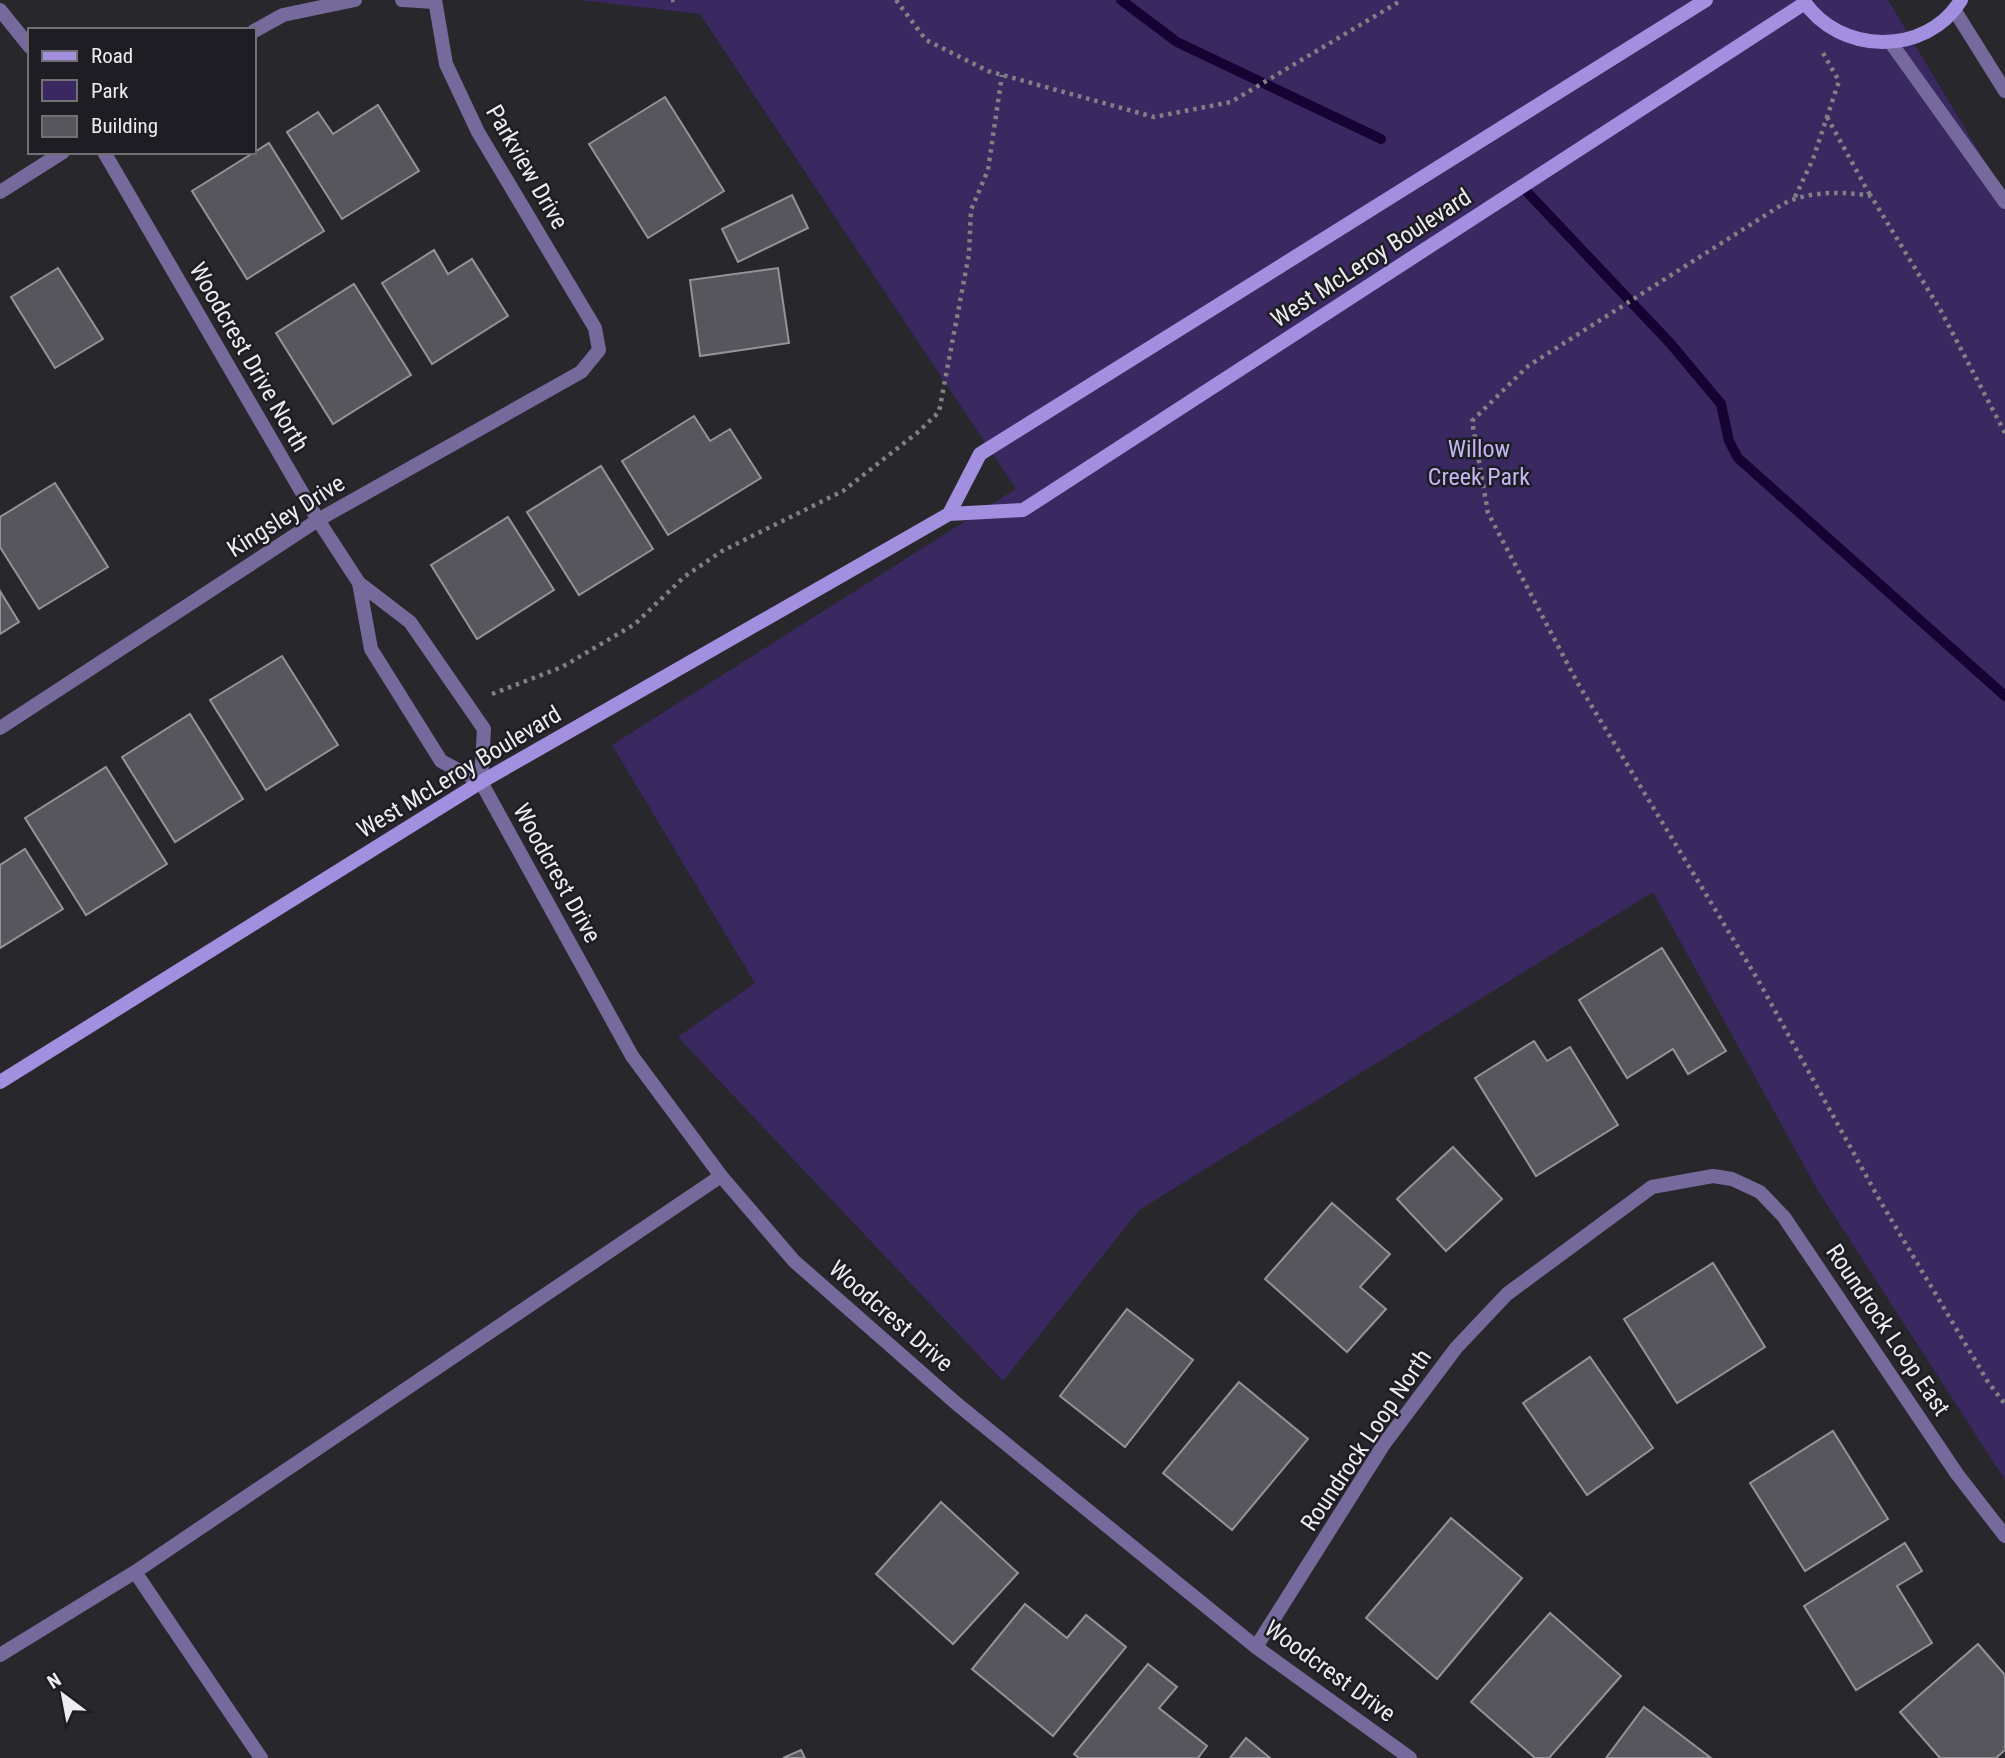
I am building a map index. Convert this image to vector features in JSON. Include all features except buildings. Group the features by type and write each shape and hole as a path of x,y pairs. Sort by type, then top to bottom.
{"main road":[{"name":"West McLeroy Boulevard","path":"949,514 980,454 1706,0"},
{"name":"West McLeroy Boulevard","path":"0,1082 481,782 949,514 1023,510 1804,1"},
{"path":"1804,1 1822,21 1843,35 1867,42 1891,43 1915,38 1937,26 1958,5"}],"street":[{"path":"256,30 283,15 355,0"},
{"path":"402,0 435,1"},
{"name":"Parkview Drive","path":"435,1 446,64 478,132 595,328 599,350"},
{"path":"1958,5 2005,91"},
{"path":"0,10 28,45"},
{"path":"1891,43 2005,202"},
{"path":"0,192 60,154"},
{"name":"Woodcrest Drive North","path":"105,154 318,520 359,583 410,622 484,729 481,782 441,761 371,649 359,583"},
{"name":"Kingsley Drive","path":"0,728 318,520 581,372 599,350"},
{"name":"Woodcrest Drive","path":"481,782 632,1056 721,1176 794,1261 957,1404 1256,1647 1409,1758"},
{"name":"Roundrock Loop East","path":"1713,1175 1732,1179 1760,1192 1784,1217 1957,1474 2005,1536"},
{"name":"Roundrock Loop North","path":"1256,1647 1384,1444 1456,1348 1507,1294 1652,1187 1713,1175"},
{"path":"0,1655 135,1572 721,1176"},
{"path":"135,1572 261,1758"}],"path":[{"path":"671,0 679,0"},
{"path":"895,0 926,40 1002,75 1154,117 1231,102 1402,0"},
{"path":"1795,198 1813,159 1839,81 1822,51"},
{"path":"470,709 492,694 562,667 635,624 684,577 723,551 842,491 917,433 939,412 969,254 971,210 988,170 1002,75"},
{"path":"1827,116 1871,196 1941,311 2005,433"},
{"path":"1871,196 1855,193 1795,198 1528,366 1472,421 1488,513 1577,682 1758,980 1878,1199 1988,1382 2005,1404"}],"green space":[{"name":"Willow Creek Park","path":"581,0 1888,0 2005,195 2005,1480 1817,1189 1653,892 1139,1210 1003,1381 678,1037 755,983 612,745 1016,489 700,14"}],"waterway":[{"path":"1121,0 1177,42 1381,139"},
{"path":"1527,192 1670,343 1721,404 1729,441 1738,458 2005,696"}]}
